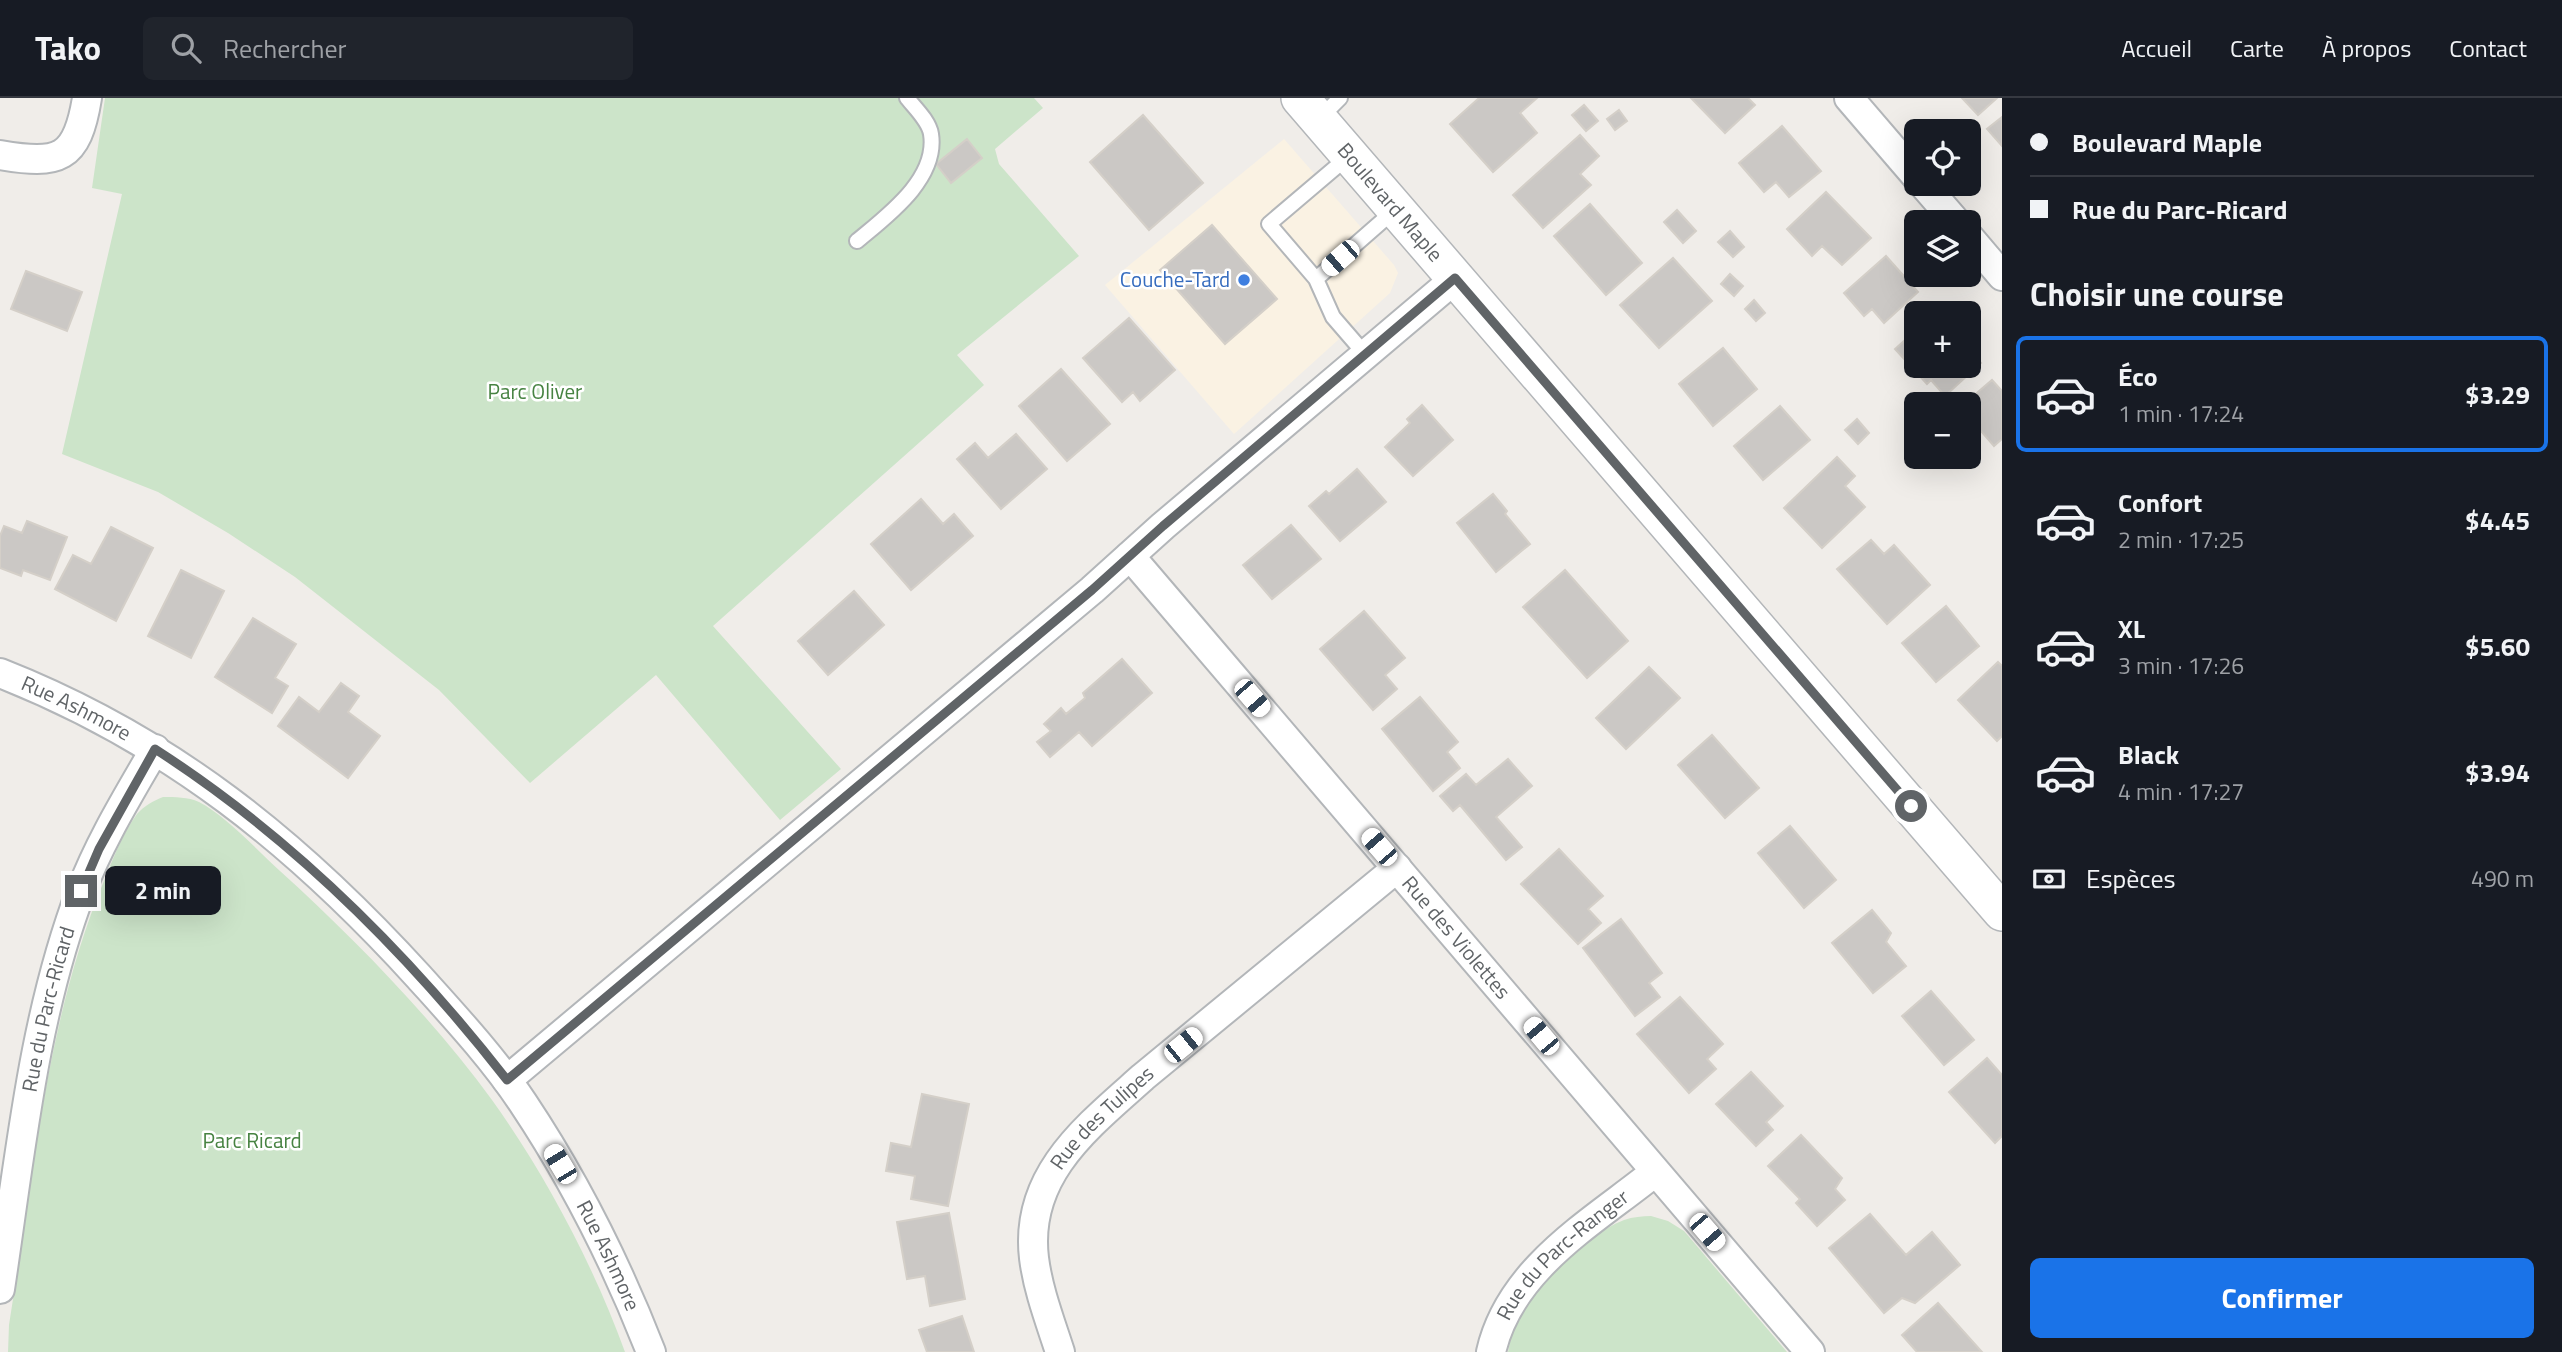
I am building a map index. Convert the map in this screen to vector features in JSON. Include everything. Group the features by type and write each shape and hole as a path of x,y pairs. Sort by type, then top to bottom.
{"street":[{"path":"0,155 44,160 62,155 73,144 81,129 87,98"},
{"path":"1849,98 1904,162"},
{"name":"Boulevard Maple","path":"1320,105 1350,155 2002,912"},
{"path":"1933,196 1946,210"},
{"path":"1981,251 2002,276"},
{"path":"507,1080 1130,556 1455,278"},
{"name":"Rue des Violettes","path":"1130,556 1810,1352"},
{"name":"Rue Ashmore","path":"0,673 89,712 155,749 231,800 269,830 353,907 449,1010 507,1080 560,1164 606,1247 651,1352"},
{"name":"Rue du Parc-Ricard","path":"0,1289 33,1081 47,1011 68,931 99,849 155,749"},
{"name":"Rue des Tulipes","path":"1060,1352 1040,1286 1034,1244 1036,1210 1054,1167 1104,1112 1143,1077 1397,868"},
{"name":"Rue du Parc-Ranger","path":"1491,1352 1504,1315 1539,1266 1655,1172"}],"lane":[{"path":"857,241 900,205 925,168 931,133 907,98"},
{"path":"1350,155 1269,224 1316,279 1333,317 1365,354"},
{"path":"1316,279 1396,209"}],"shaded area":[{"path":"1284,139 1394,265 1398,273 1390,293 1234,434 1105,285"}],"green space":[{"name":"Parc Oliver","path":"105,98 1034,98 1043,108 995,149 999,164 1079,256 957,355 984,385 713,626 841,769 780,820 656,675 530,783 439,690 295,577 158,492 62,454 122,194 92,188"},
{"name":"Parc Ricard","path":"163,797 186,798 199,802 230,824 364,952 444,1039 492,1100 531,1158 599,1287 625,1352 8,1352 9,1325 34,1157 68,987 84,933 122,838 140,811"},
{"path":"1651,1216 1668,1221 1684,1231 1787,1352 1508,1352 1513,1328 1522,1311 1561,1264 1609,1227 1627,1219"}],"building":[{"path":"1479,98 1537,98 1520,113 1537,133 1493,172 1450,124"},
{"path":"1691,98 1748,98 1755,105 1725,133"},
{"path":"1962,98 1997,98 1978,115"},
{"path":"1584,105 1598,121 1586,131 1572,115"},
{"path":"1619,110 1627,121 1615,130 1607,119"},
{"path":"1143,115 1203,183 1149,230 1090,162"},
{"path":"2002,117 2002,146 1987,129"},
{"path":"1782,126 1821,171 1789,197 1776,182 1764,192 1739,163"},
{"path":"1580,135 1599,156 1580,174 1591,185 1543,228 1513,195"},
{"path":"967,139 982,158 951,183 936,164"},
{"path":"1826,192 1871,238 1842,265 1822,246 1812,256 1787,229"},
{"path":"1590,204 1642,263 1606,295 1554,236"},
{"path":"1677,210 1696,231 1683,243 1664,222"},
{"path":"1212,225 1277,299 1225,344 1160,270"},
{"path":"1730,231 1744,247 1733,257 1718,242"},
{"path":"1886,256 1904,276 1904,287 1914,287 1918,292 1908,301 1904,301 1904,305 1884,323 1872,309 1864,316 1844,293"},
{"path":"1673,258 1712,301 1659,348 1620,305"},
{"path":"26,271 82,292 67,331 11,309"},
{"path":"1730,274 1743,286 1734,296 1721,284"},
{"path":"1754,300 1765,313 1756,321 1745,309"},
{"path":"1129,318 1175,370 1140,401 1133,392 1122,402 1083,358"},
{"path":"1904,341 1904,359 1895,349"},
{"path":"1723,348 1757,389 1713,426 1679,384"},
{"path":"1061,369 1110,424 1067,461 1019,406"},
{"path":"1922,378 1965,378 1949,392 1942,392 1931,380 1927,384"},
{"path":"1992,380 2002,391 2002,439 1994,446 1981,431 1981,392 1978,392"},
{"path":"1422,405 1453,440 1413,476 1385,447 1410,423 1407,419"},
{"path":"1780,406 1810,440 1763,480 1734,446"},
{"path":"1857,419 1869,433 1858,444 1845,430"},
{"path":"1016,434 1047,469 1001,509 957,459 975,443 988,458"},
{"path":"1837,457 1855,476 1845,486 1865,507 1822,548 1784,508"},
{"path":"1357,469 1386,502 1340,541 1309,506 1326,491 1329,494"},
{"path":"1493,494 1507,511 1505,514 1530,544 1496,572 1457,523"},
{"path":"921,499 943,524 954,514 973,536 911,590 871,544"},
{"path":"27,521 67,537 50,580 23,570 21,576 0,568 0,536 4,526 22,533"},
{"path":"1291,525 1321,559 1272,599 1243,565"},
{"path":"111,527 153,548 116,621 55,589 73,555 91,564"},
{"path":"1871,540 1884,554 1894,545 1930,585 1887,624 1837,569"},
{"path":"181,570 224,591 191,658 148,636"},
{"path":"1565,570 1628,641 1587,678 1523,607"},
{"path":"854,591 884,625 828,675 798,641"},
{"path":"1946,606 1979,646 1936,682 1902,643"},
{"path":"1364,611 1405,658 1385,675 1397,689 1373,710 1320,649"},
{"path":"253,618 296,644 275,678 288,686 272,713 215,677"},
{"path":"1122,659 1152,693 1092,746 1079,732 1050,757 1037,742 1051,731 1044,724 1061,708 1066,714 1085,698 1083,693"},
{"path":"1998,662 2002,666 2002,736 1997,741 1958,700"},
{"path":"1649,667 1680,698 1626,749 1596,718"},
{"path":"341,683 359,696 348,712 380,736 348,778 278,726 299,697 319,712"},
{"path":"1420,697 1458,742 1447,752 1460,768 1433,791 1382,729"},
{"path":"1712,735 1759,788 1725,818 1678,765"},
{"path":"1508,759 1532,786 1496,817 1522,847 1506,860 1460,805 1453,811 1440,796 1466,774 1476,785"},
{"path":"1790,826 1836,880 1804,908 1758,853"},
{"path":"1559,849 1603,896 1588,909 1601,923 1578,944 1521,884"},
{"path":"1872,910 1891,933 1886,942 1906,966 1873,993 1832,943"},
{"path":"1621,919 1662,973 1649,983 1660,997 1635,1016 1583,948"},
{"path":"1931,991 1974,1040 1944,1065 1902,1016"},
{"path":"1680,997 1723,1044 1707,1059 1716,1069 1689,1093 1637,1034"},
{"path":"1987,1058 2002,1075 2002,1136 1995,1143 1949,1092"},
{"path":"1751,1072 1783,1106 1766,1122 1773,1130 1756,1146 1716,1104"},
{"path":"922,1094 969,1104 948,1206 911,1199 915,1176 886,1171 891,1143 911,1147"},
{"path":"1801,1135 1842,1178 1835,1189 1845,1200 1817,1226 1796,1203 1800,1199 1768,1166"},
{"path":"949,1213 965,1299 930,1306 925,1276 907,1279 897,1222"},
{"path":"1870,1214 1906,1255 1932,1232 1960,1265 1915,1303 1902,1298 1884,1313 1829,1248"},
{"path":"1938,1303 1982,1352 1917,1352 1902,1335"},
{"path":"962,1316 974,1352 927,1352 919,1330"}],"place":[{"name":"Couche-Tard","path":"1244,280"}],"route":[{"path":"81,891 99,849 155,749 231,800 269,830 353,907 449,1010 507,1080 1092,590 1163,526 1455,278 1911,806"}]}
